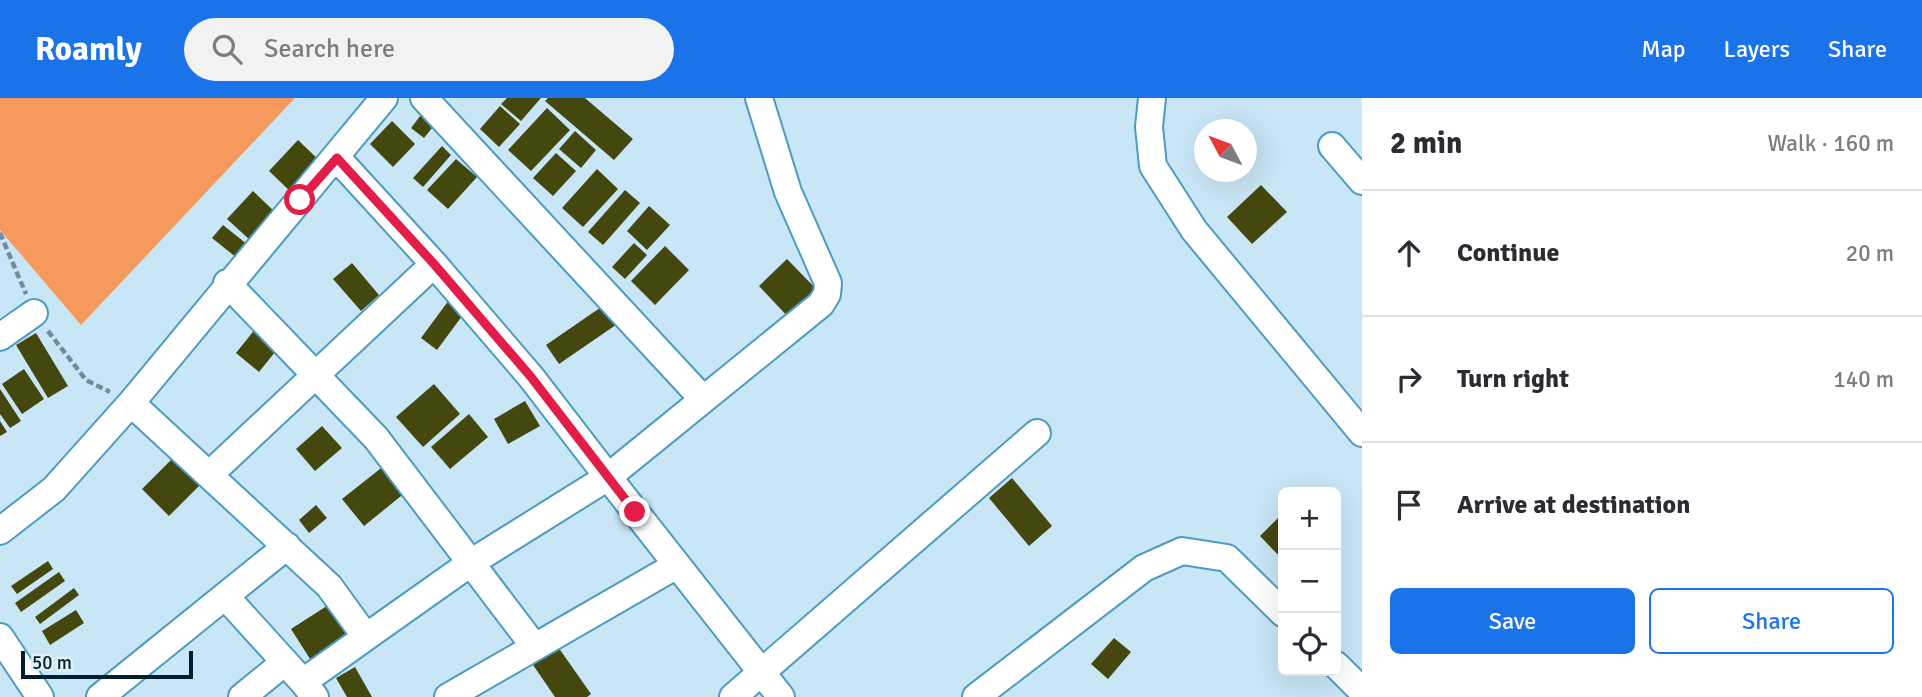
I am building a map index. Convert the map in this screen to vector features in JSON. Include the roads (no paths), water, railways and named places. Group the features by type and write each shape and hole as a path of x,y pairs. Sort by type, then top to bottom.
{"street":[{"path":"0,531 54,489 131,403 227,283 337,158 384,98"},
{"path":"424,98 702,398"},
{"path":"225,596 309,690 366,637 472,562 608,477 821,304 827,294 828,283 789,192 759,98"},
{"path":"1152,98 1149,127 1153,166 1194,230 1362,433"},
{"path":"1332,146 1362,181"},
{"path":"337,158 434,264 531,377 781,697"},
{"path":"210,474 317,377 434,264"},
{"path":"227,283 376,438 534,646"},
{"path":"0,337 34,313"},
{"path":"131,403 329,586 366,637"},
{"path":"733,697 1037,433"},
{"path":"115,692 287,546"},
{"path":"976,697 1144,568 1182,551 1227,558 1278,608"},
{"path":"448,697 677,565"},
{"path":"0,637 40,697"},
{"path":"242,697 285,662"},
{"path":"1341,670 1362,691"}]}
